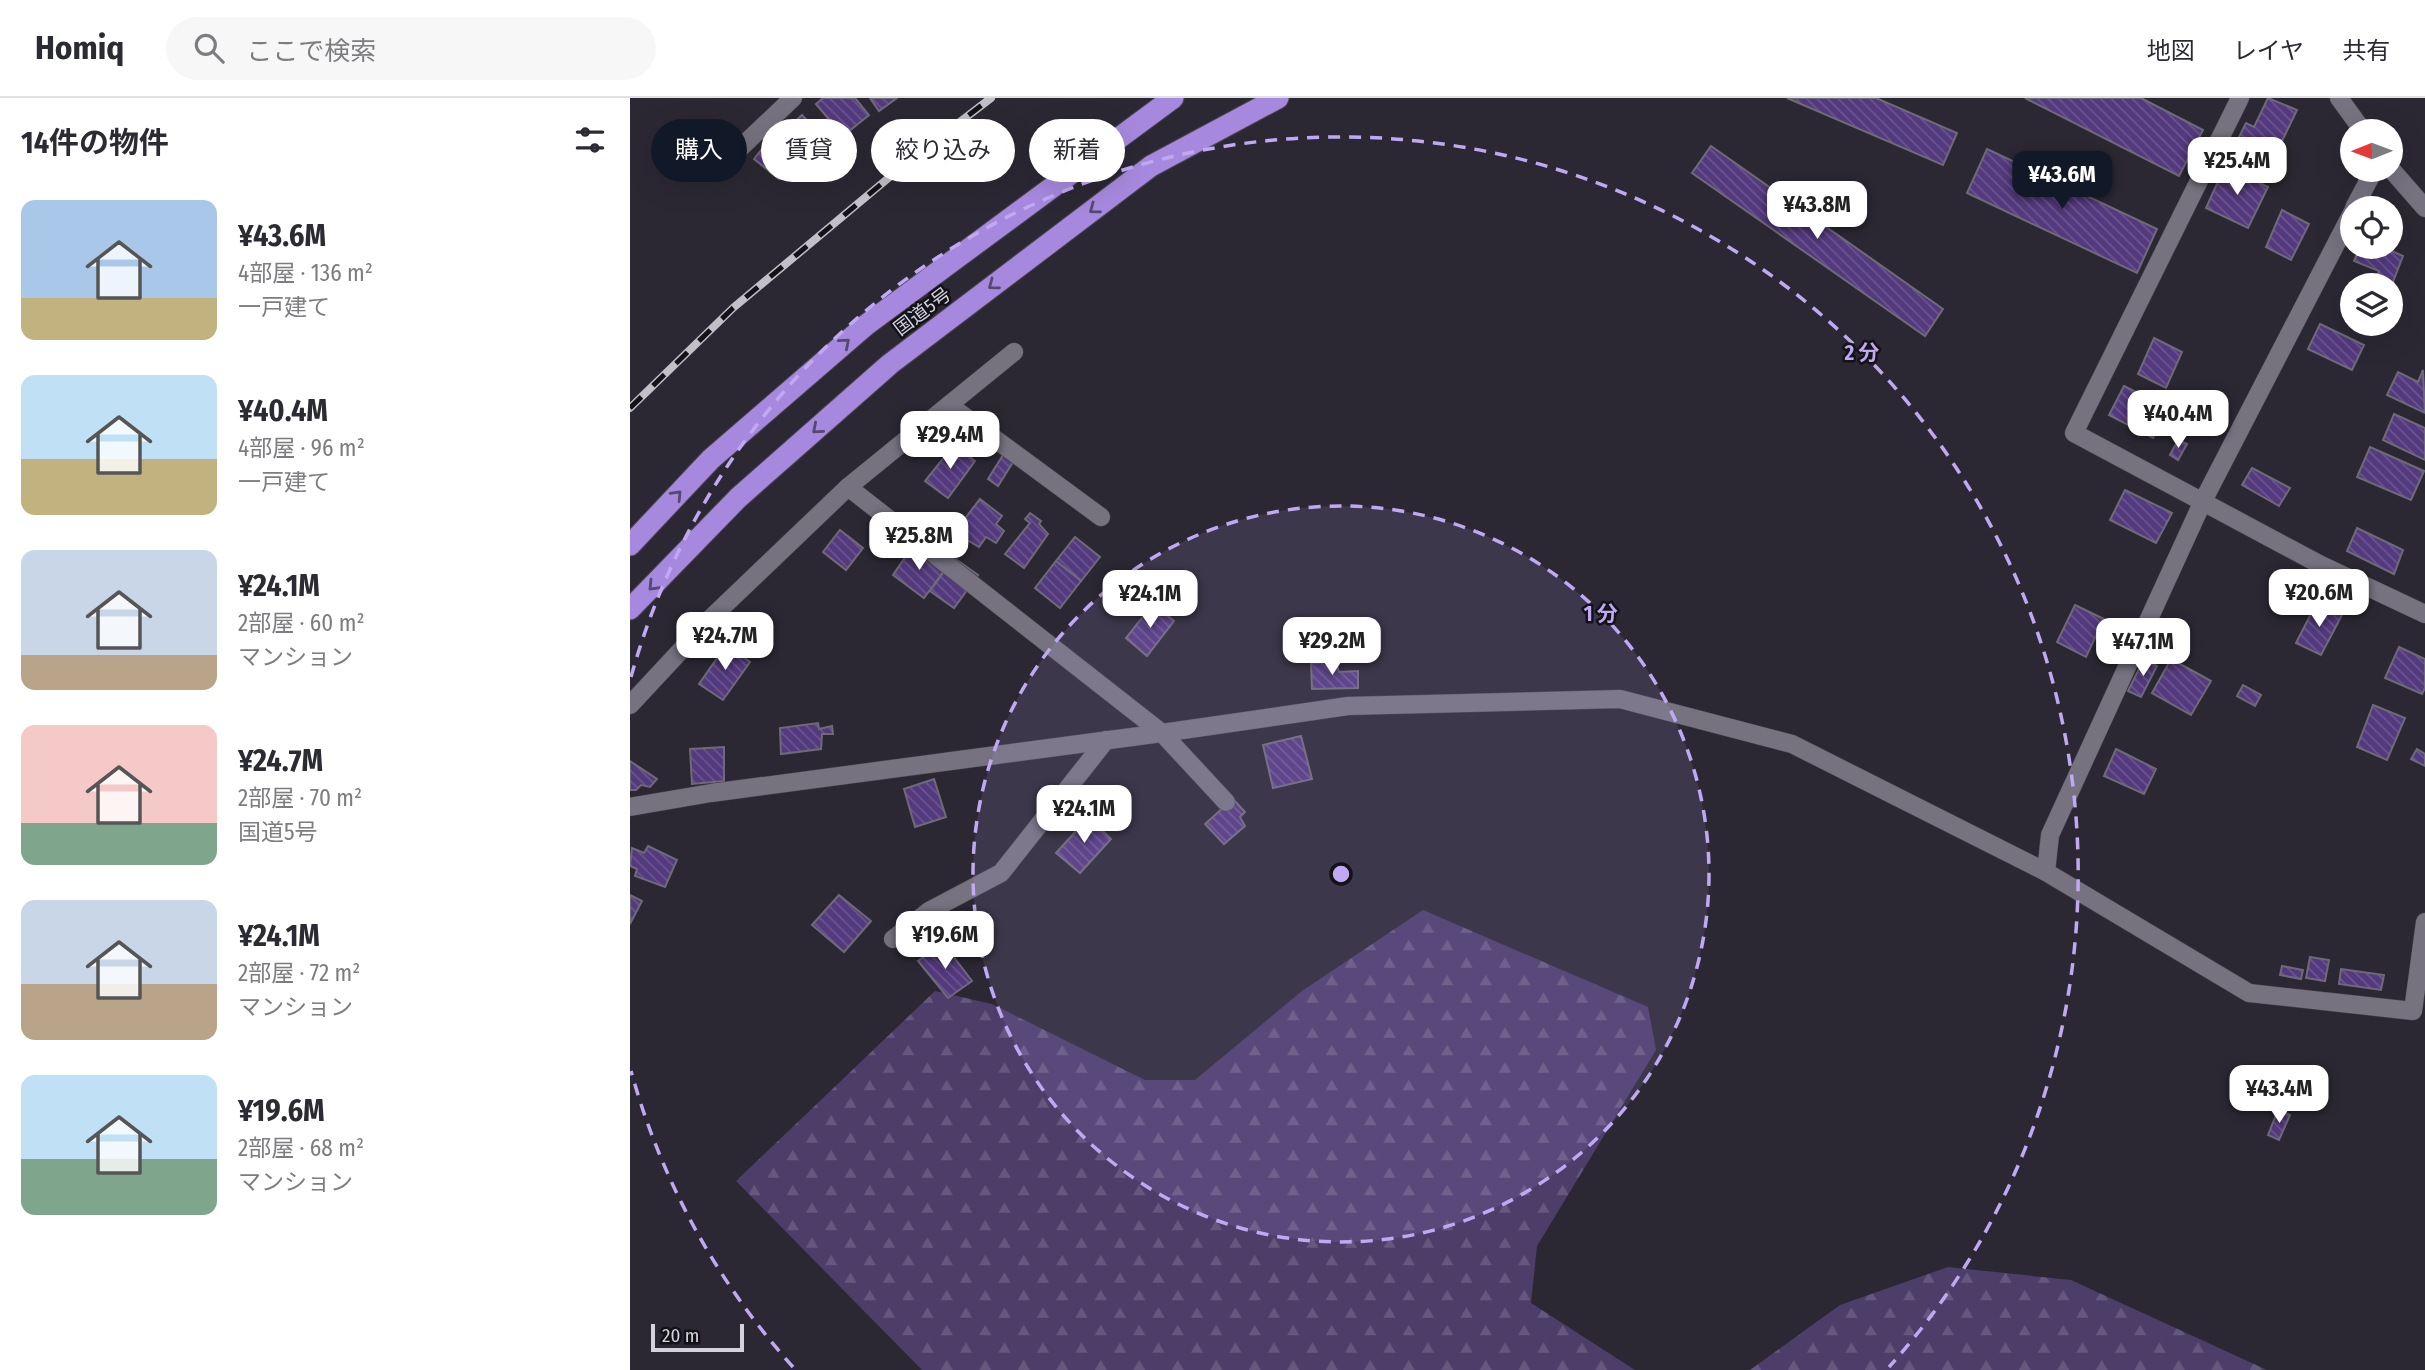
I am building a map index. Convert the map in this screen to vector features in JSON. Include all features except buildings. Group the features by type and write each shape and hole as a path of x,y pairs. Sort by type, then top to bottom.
{"highway":[{"name":"国道5号","path":"630,545 711,459 866,325 1172,98"},
{"name":"国道5号","path":"630,609 738,498 890,364 1151,166 1278,98"}],"street":[{"path":"747,142 793,98"},
{"path":"2240,98 2074,433 2319,564 2425,614"},
{"path":"2339,98 2354,119"},
{"path":"2402,182 2425,208"},
{"path":"2046,872 2050,835 2203,500 2340,235"},
{"path":"630,705 711,618 848,487 1014,352"},
{"path":"949,405 1101,517"},
{"path":"848,487 1162,733 1226,802"},
{"path":"630,807 725,791 1348,706 1620,699 1792,744 2046,872 2249,993 2413,1011 2425,922"},
{"path":"893,939 929,911 1001,873 1107,740"}],"green space":[{"path":"1423,910 1648,1007 1656,1050 1537,1246 1531,1303 1635,1370 922,1370 736,1181 935,991 992,1004 1145,1080 1195,1080 1302,991"},
{"path":"1948,1267 2071,1280 2267,1370 1750,1370 1840,1305"}],"railway":[{"path":"630,408 733,308 904,165 991,98"}]}
